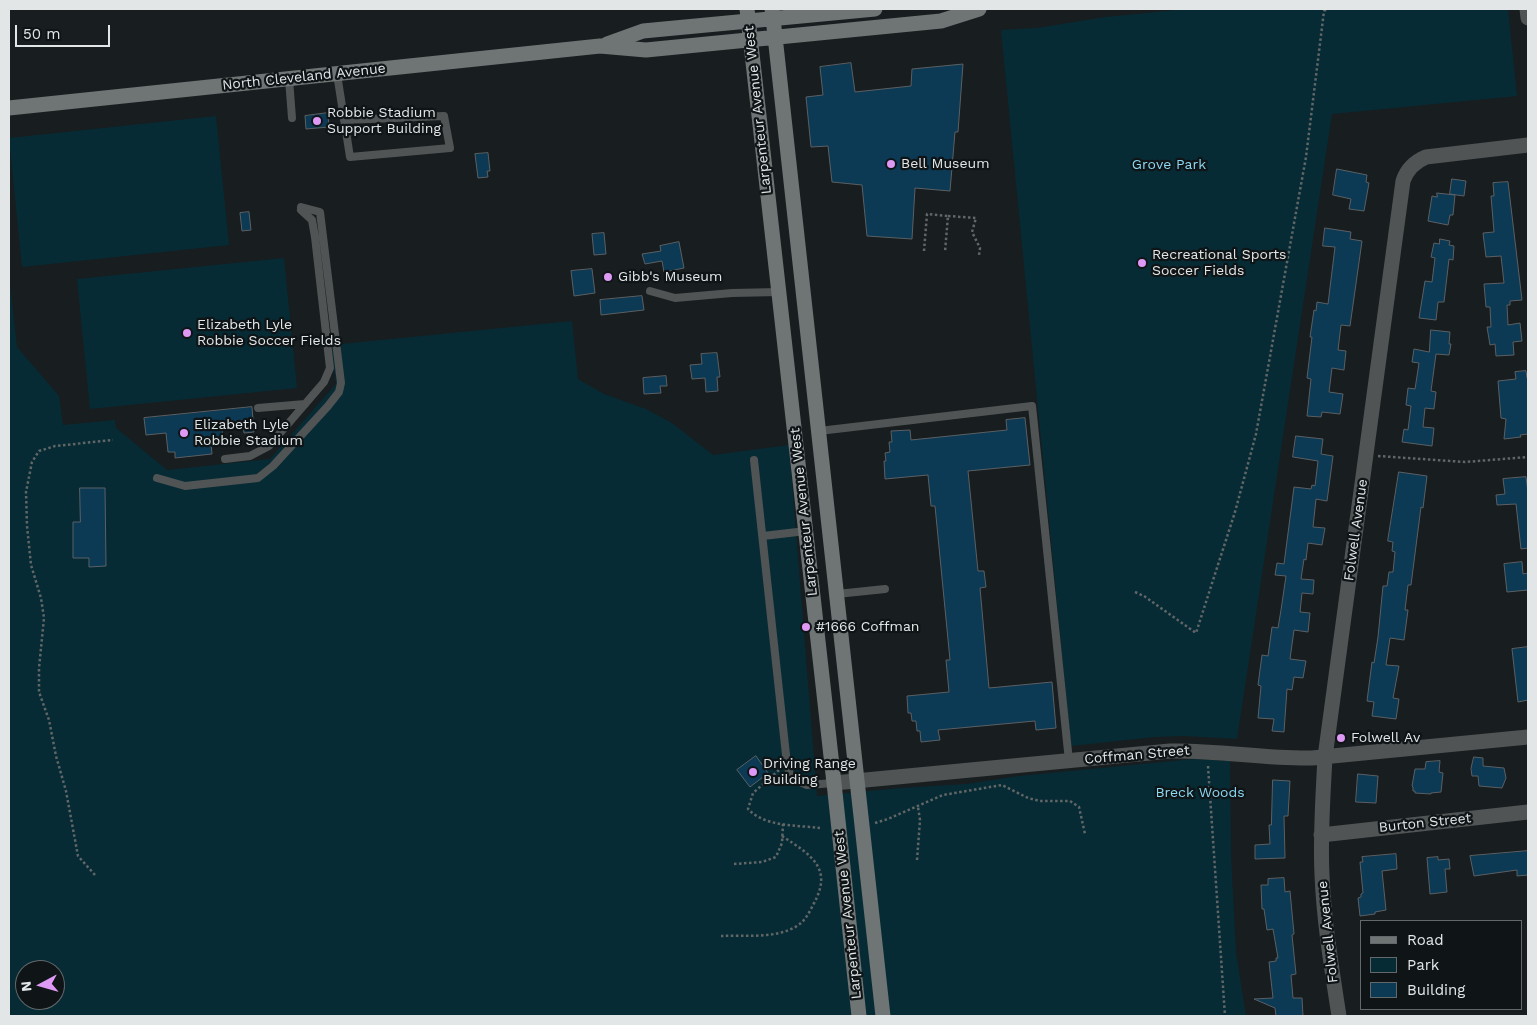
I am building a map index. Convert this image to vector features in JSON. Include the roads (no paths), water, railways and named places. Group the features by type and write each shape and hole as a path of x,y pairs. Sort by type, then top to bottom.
{"main road":[{"name":"North Cleveland Avenue","path":"600,46 643,31 747,15 875,9"},
{"name":"North Cleveland Avenue","path":"9,108 600,46 646,50 775,37 941,20 979,9"},
{"name":"Larpenteur Avenue West","path":"773,14 884,1016"},
{"name":"Larpenteur Avenue West","path":"747,15 859,1016"},
{"path":"781,310 805,306"}],"street":[{"path":"1527,9 1528,18"},
{"name":"Folwell Avenue","path":"1339,1016 1324,913 1321,835 1325,757 1405,176 1418,160 1433,155 1528,145"},
{"name":"Coffman Street","path":"834,783 1170,751 1207,751 1287,758 1325,757 1528,737"},
{"name":"Burton Street","path":"1321,835 1528,812"}],"lane":[{"path":"336,74 350,157 450,148 444,116 344,120"},
{"path":"289,78 292,118"},
{"path":"157,478 185,486 258,478 273,466 338,392 341,383 320,212 301,208 312,220 316,237 330,368 324,382 269,446 250,456 225,459"},
{"path":"650,291 675,298 732,293 779,292"},
{"path":"258,408 305,404"},
{"path":"819,431 1032,406 1069,761"},
{"path":"754,460 787,764 791,778 807,785 834,783"},
{"path":"763,536 806,531"},
{"path":"838,594 885,589"}],"place":[{"name":"Robbie Stadium Support Building","path":"317,121"},
{"name":"Bell Museum","path":"891,164"},
{"name":"Recreational Sports Soccer Fields","path":"1142,263"},
{"name":"Gibb's Museum","path":"608,277"},
{"name":"Elizabeth Lyle Robbie Soccer Fields","path":"187,333"},
{"name":"Elizabeth Lyle Robbie Stadium","path":"184,433"},
{"name":"#1666 Coffman","path":"806,627"},
{"name":"Folwell Av","path":"1341,738"},
{"name":"Driving Range Building","path":"753,772"}],"park label":[{"name":"Grove Park","path":"1169,165"},
{"name":"Breck Woods","path":"1200,793"}]}
